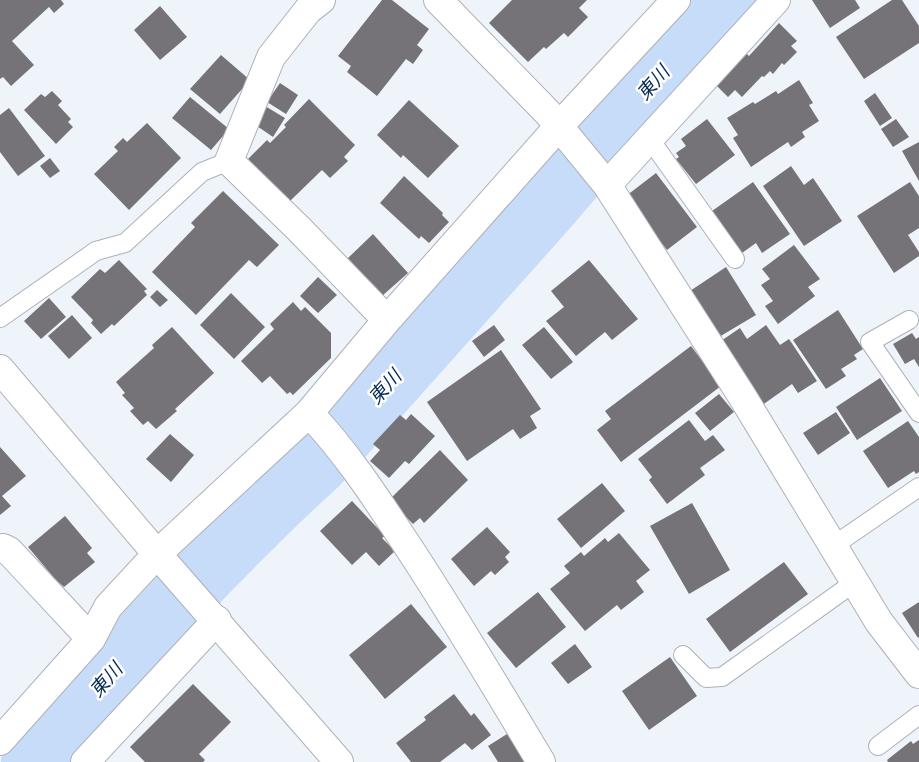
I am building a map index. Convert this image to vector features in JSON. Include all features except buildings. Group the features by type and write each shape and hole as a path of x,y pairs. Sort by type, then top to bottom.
{"street":[{"path":"320,0 308,10 271,57 229,161 299,229 387,320"},
{"path":"438,0 548,114 602,179 742,396 879,622 919,674"},
{"path":"0,741 91,639 108,607 157,554 314,418 387,320 565,134 676,0"},
{"path":"602,179 649,138 776,0"},
{"path":"0,369 157,554 339,762"},
{"path":"314,418 347,457 383,508 456,620 541,762"},
{"path":"0,550 3,548 9,551 91,639"},
{"path":"85,762 212,615"}],"lane":[{"path":"649,138 735,259"},
{"path":"0,318 96,251 125,243 202,172 229,161"},
{"path":"909,320 870,342 918,409"},
{"path":"833,546 919,487"},
{"path":"683,655 706,678 722,677 855,582"},
{"path":"878,746 919,715"}],"waterway":[{"name":"東川","path":"33,762 136,646 207,570 318,462 547,206 724,0"}]}
